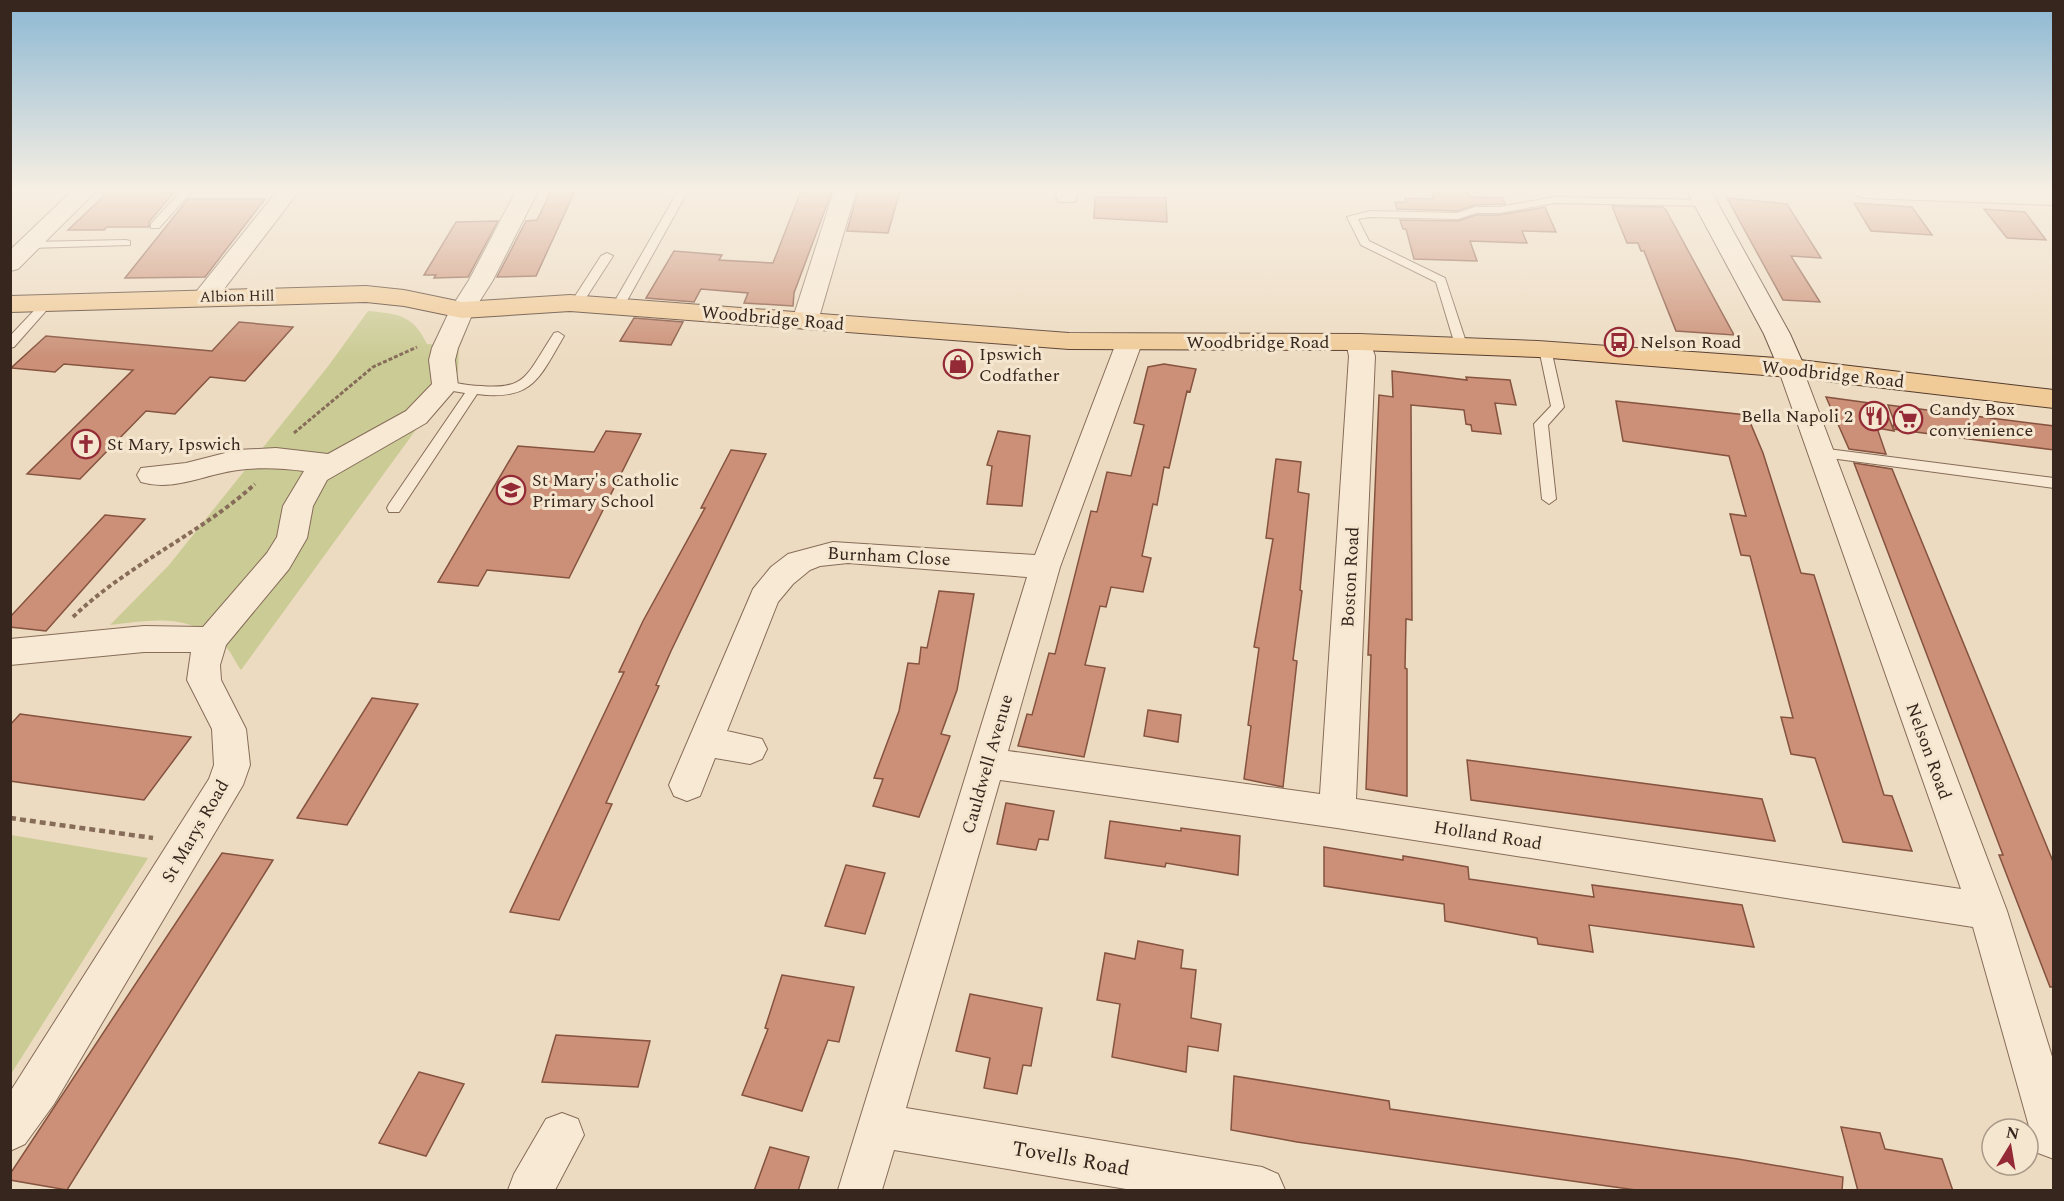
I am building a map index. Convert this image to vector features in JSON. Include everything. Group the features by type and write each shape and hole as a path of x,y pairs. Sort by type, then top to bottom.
{"main road":[{"name":"Albion Hill","path":"10,304 366,294 404,298 462,310"},
{"name":"Woodbridge Road","path":"462,310 529,304 576,304 1022,338 1129,343 1359,342 1461,345 1791,368 2054,399"}],"street":[{"path":"10,264 28,247"},
{"path":"205,297 244,247"},
{"path":"445,386 442,360 462,310 498,247"},
{"path":"805,321 828,247"},
{"path":"1729,247 1777,334 1791,368"},
{"name":"Boston Road","path":"1337,812 1362,356 1359,342"},
{"name":"Cauldwell Avenue","path":"860,1191 1045,567 1118,380 1129,343"},
{"name":"Nelson Road","path":"1791,368 1988,911 2054,1137"},
{"name":"St Marys Road","path":"10,1130 39,1089 225,785 232,765 229,729 204,680 204,666 211,640 278,561 292,538 298,506 308,484 328,464 416,417 445,386"},
{"path":"151,475 186,473 237,460 276,458 328,464"},
{"name":"Burnham Close","path":"687,785 764,597 778,578 795,564 817,553 848,552 1045,567"},
{"path":"10,652 144,639 211,640"},
{"path":"704,742 750,748"},
{"name":"Holland Road","path":"987,763 1337,812 1988,911"},
{"name":"Tovells Road","path":"880,1126 1262,1191"},
{"path":"530,1191 562,1135"}],"lane":[{"path":"618,306 651,247"},
{"path":"1373,247 1441,280 1461,345"},
{"path":"576,304 607,256"},
{"path":"10,344 48,302"},
{"path":"445,386 501,393 521,389 541,366 558,336"},
{"path":"1545,350 1558,407 1541,424 1549,499"},
{"path":"394,508 474,389"},
{"path":"1820,453 2054,483"}],"path":[{"path":"10,818 190,843"}],"green space":[{"path":"368,311 388,313 404,318 416,327 427,344 459,346 458,372 241,670 225,646 209,633 196,627 169,621 140,621 110,625 169,565 329,365"},
{"path":"10,835 148,858 11,1074"}],"building":[{"path":"150,247 228,247 205,277 125,278"},
{"path":"441,247 484,247 468,277 434,278 436,275 424,275"},
{"path":"513,247 549,247 536,276 497,277"},
{"path":"779,247 811,247 794,293 793,306 744,303 748,293 701,289 694,302 646,298 674,251 722,255 719,260 773,263"},
{"path":"1411,247 1472,247 1477,261 1414,259"},
{"path":"1640,247 1686,247 1734,335 1676,331 1644,251 1641,251"},
{"path":"1754,247 1814,247 1821,258 1791,256 1820,302 1783,300"},
{"path":"634,318 683,322 671,345 620,341"},
{"path":"239,322 293,327 245,381 210,377 175,414 146,411 80,479 27,474 133,370 64,364 55,372 11,368 46,336 212,351"},
{"path":"1164,364 1196,369 1190,392 1187,391 1169,468 1164,467 1157,505 1153,504 1142,556 1151,558 1143,592 1111,587 1106,607 1100,606 1085,665 1105,668 1084,757 1018,746 1027,714 1032,715 1049,653 1055,654 1091,511 1097,512 1107,472 1131,476 1144,425 1134,423 1148,367"},
{"path":"1392,371 1467,380 1466,377 1510,380 1516,405 1495,403 1501,434 1472,431 1471,425 1466,424 1464,410 1411,405 1412,620 1406,619 1405,668 1407,669 1407,796 1366,789 1371,655 1368,655 1379,395 1393,397"},
{"path":"1826,397 1884,405 1894,431 1877,428 1886,454 1849,449"},
{"path":"1616,401 1747,415 1763,453 1801,573 1814,575 1884,795 1892,796 1912,851 1843,842 1815,758 1791,754 1781,717 1793,718 1750,556 1741,555 1730,514 1746,516 1729,456 1623,441"},
{"path":"1888,405 2054,426 2054,450 1893,429 1894,421"},
{"path":"606,431 641,434 569,578 487,570 478,586 438,582 518,446 594,452"},
{"path":"998,431 1030,436 1022,506 987,504 992,466 987,465"},
{"path":"731,450 766,454 671,651 656,685 659,686 606,803 612,804 559,920 510,912 624,672 619,672 643,621 705,508 701,508"},
{"path":"1276,459 1301,462 1298,492 1309,494 1300,590 1302,591 1293,660 1297,661 1283,787 1244,779 1251,726 1248,725 1259,648 1254,647 1273,539 1266,538"},
{"path":"1854,463 1892,469 2054,864 2054,987 2050,987 1999,855 2003,855"},
{"path":"105,515 145,519 46,631 10,627 10,617"},
{"path":"939,591 974,594 957,690 941,734 950,736 919,817 873,806 883,779 874,778 899,711 908,663 919,664 921,647 927,648"},
{"path":"372,698 418,704 347,825 297,818"},
{"path":"1148,710 1181,715 1178,742 1144,736"},
{"path":"20,714 191,737 144,800 10,781 10,725"},
{"path":"1467,760 1762,799 1775,841 1471,800"},
{"path":"1006,803 1054,811 1048,840 1039,839 1036,850 997,844"},
{"path":"1110,821 1240,836 1238,875 1166,863 1165,867 1105,858"},
{"path":"1324,847 1403,860 1403,856 1468,867 1469,879 1594,897 1592,885 1742,905 1754,947 1589,925 1593,952 1538,944 1537,938 1445,921 1444,904 1324,886"},
{"path":"222,853 273,860 67,1190 10,1180 10,1174"},
{"path":"846,865 885,873 865,934 825,926"},
{"path":"1138,941 1183,950 1181,968 1196,970 1191,1018 1221,1024 1218,1051 1188,1046 1186,1072 1112,1057 1120,1004 1097,1000 1105,953 1135,959"},
{"path":"782,975 854,987 839,1042 828,1040 802,1111 742,1095 768,1029 765,1028"},
{"path":"970,994 1042,1008 1031,1066 1023,1065 1017,1094 984,1088 990,1058 956,1051"},
{"path":"556,1035 650,1041 638,1087 542,1082"},
{"path":"419,1072 464,1084 426,1156 379,1143"},
{"path":"1234,1076 1389,1101 1390,1109 1738,1159 1843,1177 1842,1191 1643,1191 1297,1142 1231,1130"},
{"path":"1841,1127 1880,1133 1885,1149 1942,1159 1953,1191 1858,1191"},
{"path":"770,1147 809,1157 798,1191 754,1191"}],"place":[{"name":"Nelson Road","path":"1619,342"},
{"name":"Ipswich Codfather","path":"958,364"},
{"name":"Bella Napoli 2","path":"1874,416"},
{"name":"Candy Box convienience","path":"1908,419"},
{"name":"St Mary, Ipswich","path":"86,444"},
{"name":"St Mary's Catholic Primary School","path":"511,490"}]}
